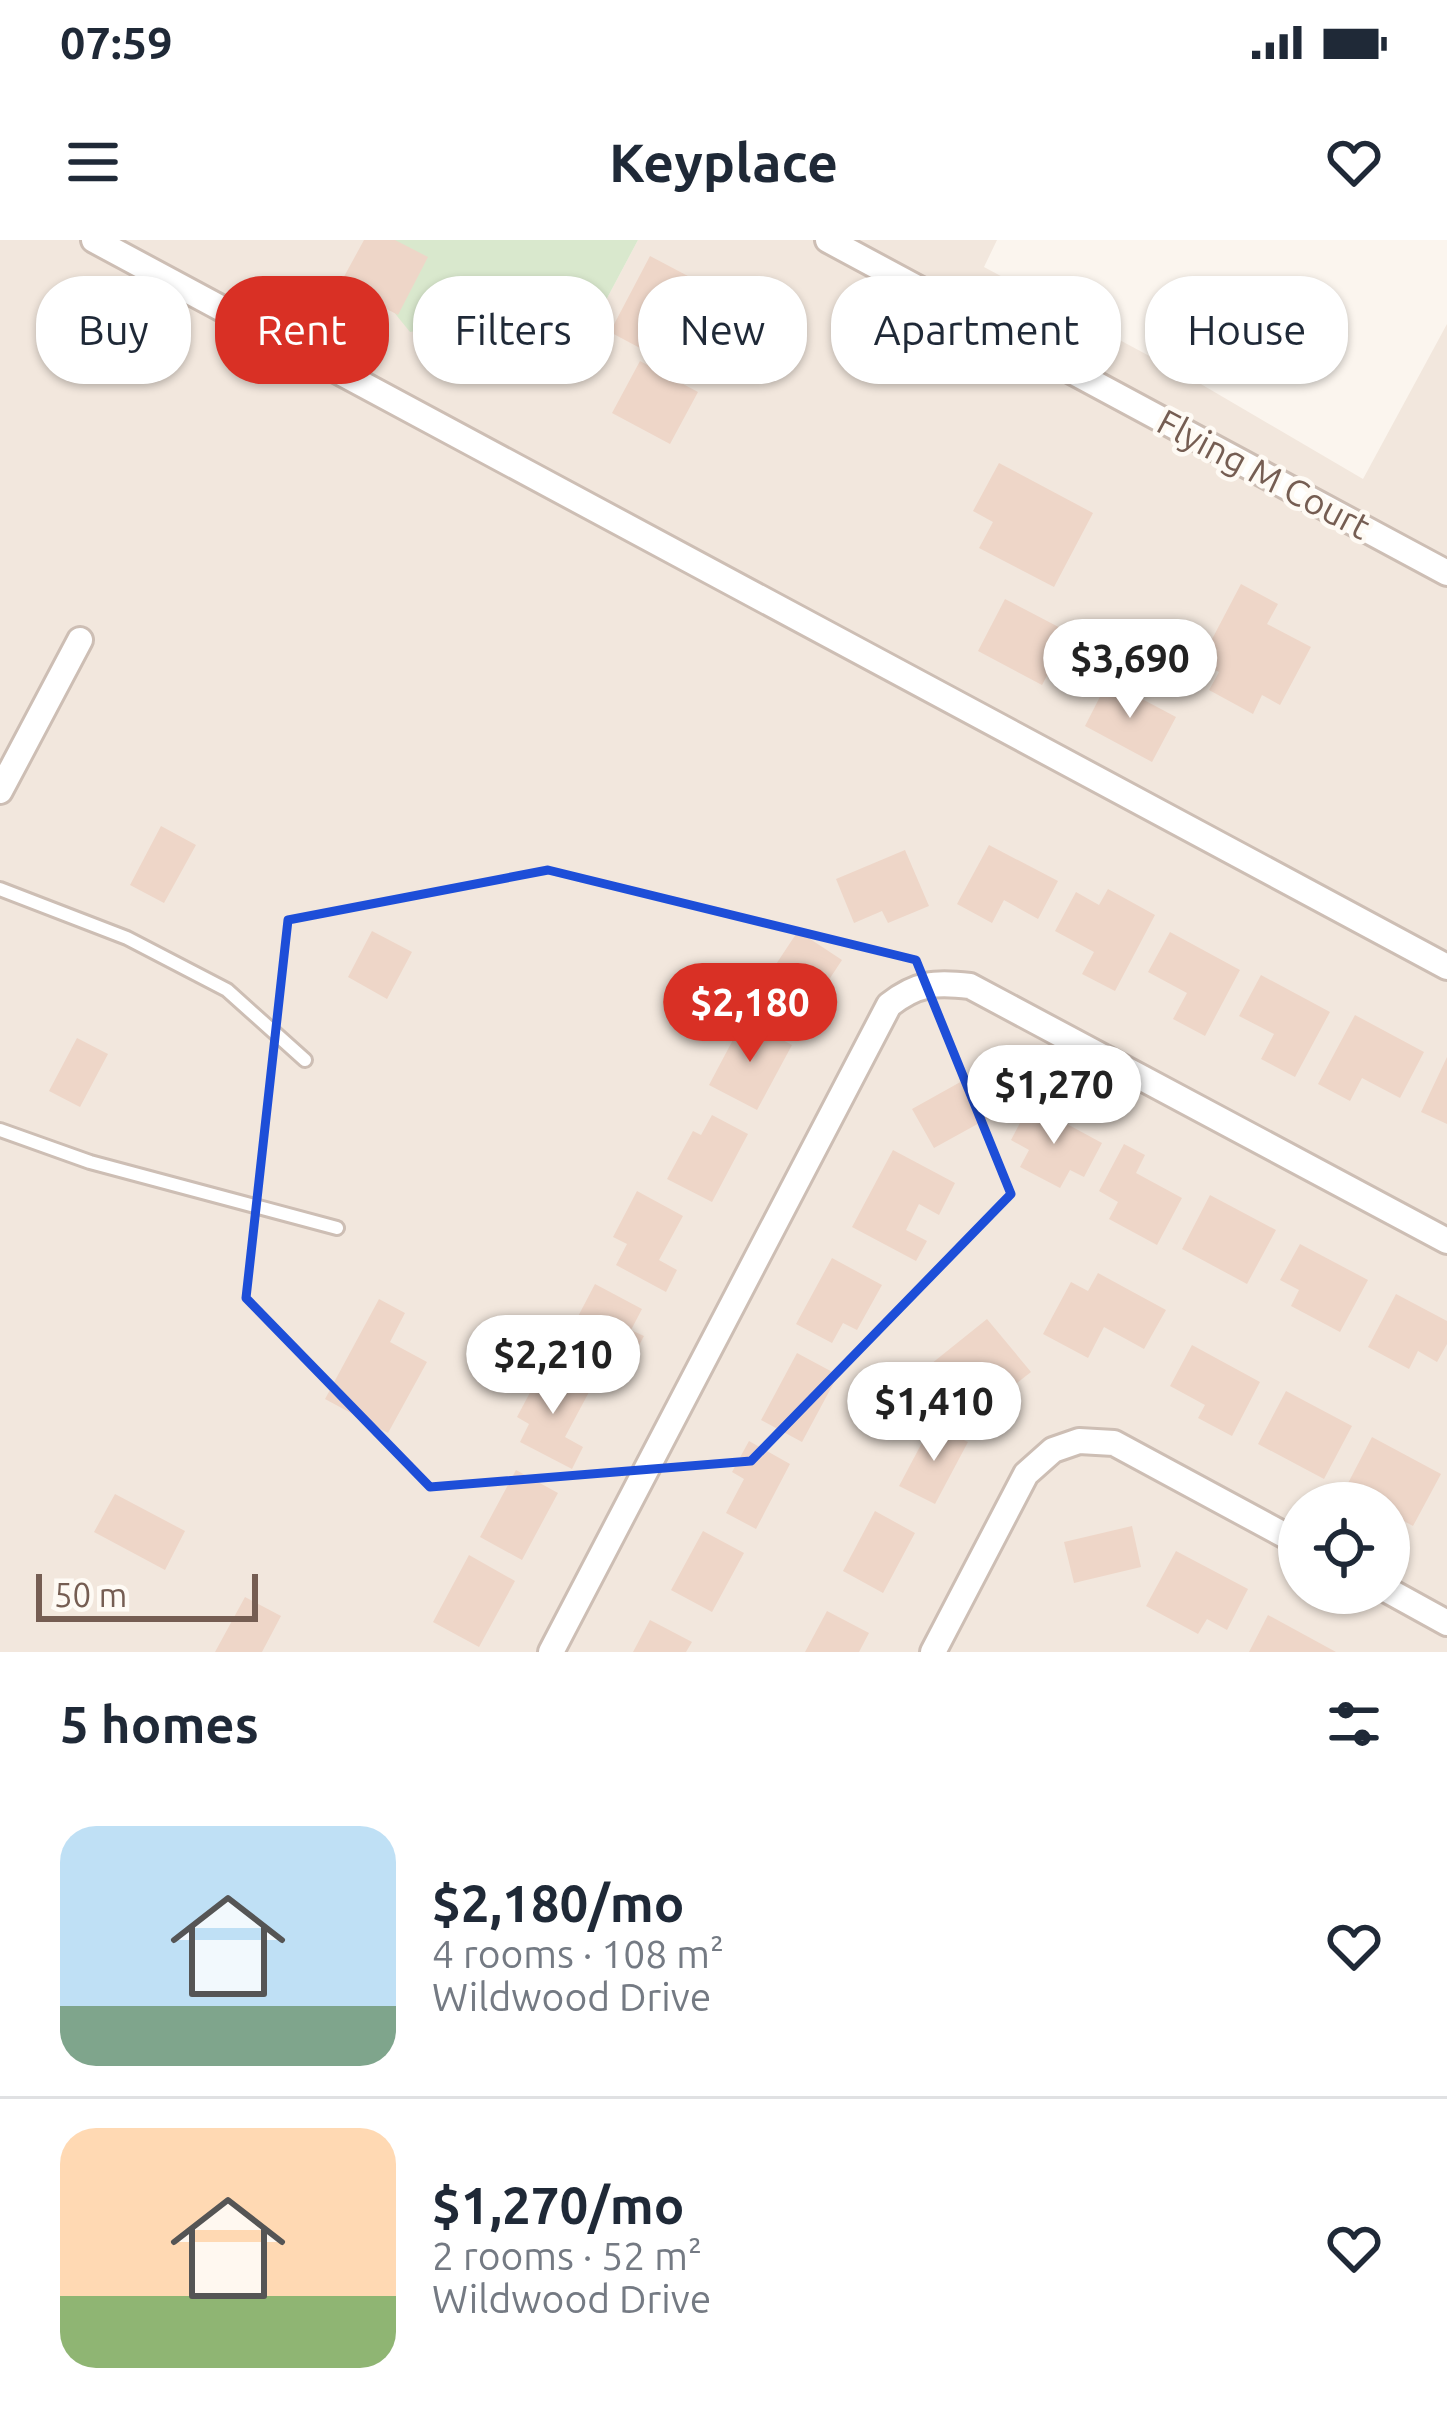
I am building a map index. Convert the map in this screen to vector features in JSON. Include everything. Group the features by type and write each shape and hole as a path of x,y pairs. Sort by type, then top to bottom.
{"street":[{"path":"94,240 1447,967"},
{"name":"Flying M Court","path":"828,240 1447,573"},
{"path":"0,791 80,640"},
{"path":"551,1652 889,1005 910,988 933,982 970,986 1447,1241"},
{"path":"933,1652 1026,1474 1054,1450 1078,1441 1114,1443 1278,1532"},
{"path":"1410,1603 1447,1623"}],"lane":[{"path":"0,889 127,938 227,989 305,1060"},
{"path":"0,1130 90,1162 338,1228"}],"highlighted area":[{"path":"548,870 916,960 1011,1194 751,1461 430,1487 246,1298 288,920"}],"shaded area":[{"path":"0,240 395,240 392,244 413,293 413,384 614,384 614,285 638,240 997,240 984,267 1001,276 831,276 831,384 1121,384 1121,341 1145,354 1145,384 1201,384 1363,479 1447,324 1447,1652 0,1652"}],"green space":[{"path":"395,240 638,240 614,285 614,276 413,276 410,332 389,306 389,276 385,276"}],"building":[{"path":"364,240 395,240 428,257 418,276 413,276 398,315 389,310 389,276 344,276"},
{"path":"650,256 688,276 639,276"},
{"path":"638,279 638,347 614,334 614,324"},
{"path":"638,365 638,384 683,384 698,392 670,444 612,413"},
{"path":"999,463 1093,513 1054,587 979,548 993,522 973,511"},
{"path":"1241,584 1278,604 1267,624 1311,647 1280,705 1262,695 1253,714 1209,690 1219,672 1200,662"},
{"path":"1005,599 1070,633 1042,685 978,651"},
{"path":"1108,681 1176,717 1152,762 1085,726"},
{"path":"161,826 196,845 164,903 130,885"},
{"path":"989,845 1058,881 1038,919 1004,900 992,923 957,904"},
{"path":"905,850 929,906 888,923 882,911 854,923 836,879"},
{"path":"1108,889 1155,915 1115,991 1082,974 1094,952 1055,931 1076,892 1099,905"},
{"path":"372,931 412,952 387,999 348,977"},
{"path":"798,931 842,960 803,1019 759,990"},
{"path":"1170,932 1240,970 1205,1036 1173,1019 1187,993 1148,972"},
{"path":"1261,975 1330,1012 1295,1077 1261,1059 1274,1034 1239,1016"},
{"path":"1355,1015 1424,1052 1400,1098 1362,1078 1350,1101 1318,1084"},
{"path":"744,1019 792,1045 757,1110 709,1085"},
{"path":"77,1038 108,1054 80,1107 49,1091"},
{"path":"1447,1057 1447,1124 1421,1112"},
{"path":"989,1066 1012,1105 934,1148 912,1109"},
{"path":"1030,1104 1102,1143 1084,1177 1070,1170 1060,1188 1020,1167 1029,1150 1011,1140"},
{"path":"712,1115 748,1134 712,1202 667,1179 693,1131 701,1135"},
{"path":"1124,1144 1145,1155 1136,1173 1182,1198 1157,1245 1109,1219 1118,1202 1099,1191"},
{"path":"893,1150 955,1183 939,1215 919,1204 906,1230 927,1241 916,1261 852,1227"},
{"path":"637,1191 683,1216 659,1260 677,1270 666,1292 616,1265 627,1244 613,1237"},
{"path":"1210,1195 1276,1230 1247,1284 1182,1249"},
{"path":"1300,1244 1368,1280 1340,1332 1291,1306 1299,1290 1280,1280"},
{"path":"832,1258 882,1285 857,1330 843,1323 832,1343 796,1324"},
{"path":"1098,1273 1166,1310 1144,1349 1104,1327 1088,1358 1043,1334 1071,1282 1088,1291"},
{"path":"595,1284 642,1309 631,1330 644,1336 623,1375 580,1352 589,1335 573,1326"},
{"path":"1396,1294 1447,1321 1447,1344 1437,1362 1418,1351 1409,1369 1368,1347"},
{"path":"379,1299 405,1313 390,1342 427,1362 388,1433 325,1399"},
{"path":"987,1319 1031,1372 993,1402 985,1393 967,1408 931,1364"},
{"path":"1192,1345 1260,1382 1232,1436 1198,1418 1205,1405 1170,1386"},
{"path":"797,1353 838,1375 802,1442 761,1420"},
{"path":"543,1368 589,1392 565,1437 583,1447 572,1469 520,1442 529,1424 517,1417"},
{"path":"1286,1391 1352,1426 1324,1479 1258,1444"},
{"path":"932,1424 968,1442 935,1504 899,1486"},
{"path":"1372,1437 1441,1474 1413,1526 1410,1482 1349,1482"},
{"path":"749,1441 790,1464 756,1529 726,1513 744,1479 732,1472"},
{"path":"516,1470 558,1493 522,1560 480,1537"},
{"path":"115,1494 185,1531 165,1570 94,1532"},
{"path":"875,1511 915,1533 883,1593 843,1571"},
{"path":"1132,1526 1141,1567 1074,1583 1064,1542"},
{"path":"703,1531 744,1553 712,1612 671,1590"},
{"path":"1176,1551 1248,1589 1227,1630 1207,1619 1198,1634 1146,1606"},
{"path":"469,1555 515,1581 479,1647 433,1622"},
{"path":"245,1597 281,1616 262,1652 215,1652"},
{"path":"827,1611 869,1633 859,1652 805,1652"},
{"path":"1268,1615 1336,1652 1249,1652"},
{"path":"650,1620 692,1642 686,1652 633,1652"}]}
